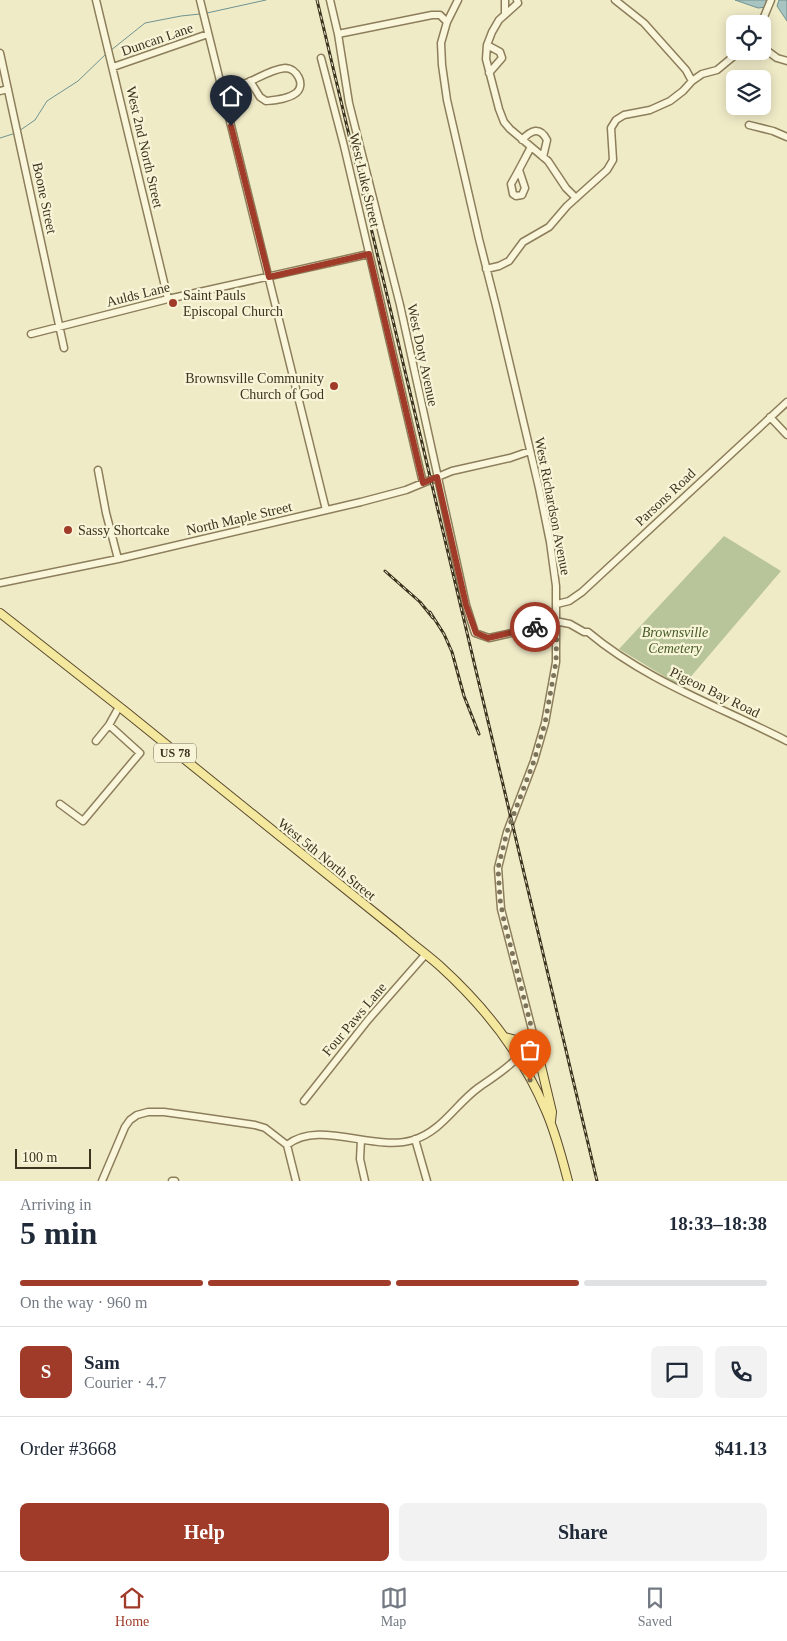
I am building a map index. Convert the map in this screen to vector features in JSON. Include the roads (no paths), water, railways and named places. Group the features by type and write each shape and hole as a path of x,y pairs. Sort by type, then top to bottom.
{"main road":[{"name":"West 5th North Street","path":"0,613 440,966 471,996 505,1037 539,1097 550,1123 568,1181"},
{"path":"505,1037 520,1041 530,1036"},
{"path":"536,1045 552,1112 550,1123"}],"street":[{"name":"West 2nd North Street","path":"96,0 168,299"},
{"path":"200,0 326,510"},
{"name":"West Doty Avenue","path":"330,0 338,34 349,103 400,304 466,605 476,633 488,638 557,623"},
{"name":"West Richardson Avenue","path":"458,0 447,22 441,43 447,100 530,451 550,542 556,586 556,662 545,723 534,761 507,832 498,868 501,909 536,1045"},
{"path":"505,13 506,0"},
{"path":"517,0 518,3 514,8 505,13 492,32 486,59 502,118 510,129 543,156 576,198"},
{"path":"615,0 644,23 686,70 692,81"},
{"path":"765,15 771,0"},
{"path":"338,34 432,14 440,15 447,22"},
{"name":"Duncan Lane","path":"113,67 208,34"},
{"path":"488,45 500,52 502,58 489,73"},
{"name":"Boone Street","path":"0,53 64,348"},
{"path":"771,54 787,61"},
{"name":"West Luke Street","path":"321,58 344,146 423,483"},
{"path":"486,269 509,261 523,242 549,227 576,198 608,170 613,160 611,128 616,120 624,114 650,110 670,102 692,81 702,74 717,70 729,60"},
{"path":"222,89 285,68 291,69 296,74 301,86 298,92 290,97 266,101 260,97 250,81"},
{"path":"0,91 8,89"},
{"path":"749,125 787,137"},
{"path":"522,140 531,131 540,131 547,140 543,156"},
{"path":"519,170 531,147"},
{"name":"Aulds Lane","path":"31,334 168,299 369,254"},
{"name":"Parsons Road","path":"557,604 569,601 582,592 787,402"},
{"path":"770,417 787,435"},
{"name":"North Maple Street","path":"0,583 118,559 326,510 406,490 452,471 510,458 530,451"},
{"path":"98,470 106,513 118,559"},
{"name":"Pigeon Bay Road","path":"557,623 570,624 584,632 588,632 602,644 658,679 787,741"},
{"path":"96,740 109,725 119,707"},
{"path":"60,804 84,821 140,753 109,725"},
{"name":"Four Paws Lane","path":"304,1101 368,1020 425,955"},
{"name":"West Richardson Avenue","path":"528,1018 530,1036"},
{"path":"518,1058 530,1036"},
{"path":"287,1145 295,1139 314,1134 386,1143 415,1139 438,1127 469,1095 518,1058 531,1055 536,1045"},
{"path":"102,1181 125,1127 135,1113 148,1112 164,1112 265,1128 287,1145 296,1181"},
{"path":"415,1139 426,1181"},
{"path":"361,1140 360,1159 365,1181"}],"water":[{"path":"735,0 768,0 767,7 758,8"},
{"path":"779,0 787,0 787,21 777,6"}],"waterway":[{"path":"207,13 266,0"},
{"path":"110,51 145,23 200,14"},
{"path":"19,131 35,120 47,101 78,81 107,53"},
{"path":"0,138 16,133"}],"railway":[{"path":"317,0 597,1181"},
{"path":"385,571 420,602 433,618"},
{"path":"430,612 444,634 452,652 464,696 479,734"}],"place":[{"name":"Saint Pauls Episcopal Church","path":"173,303"},
{"name":"Brownsville Community Church of God","path":"334,386"},
{"name":"Sassy Shortcake","path":"68,530"}],"park label":[{"name":"Brownsville Cemetery","path":"675,640"}]}
